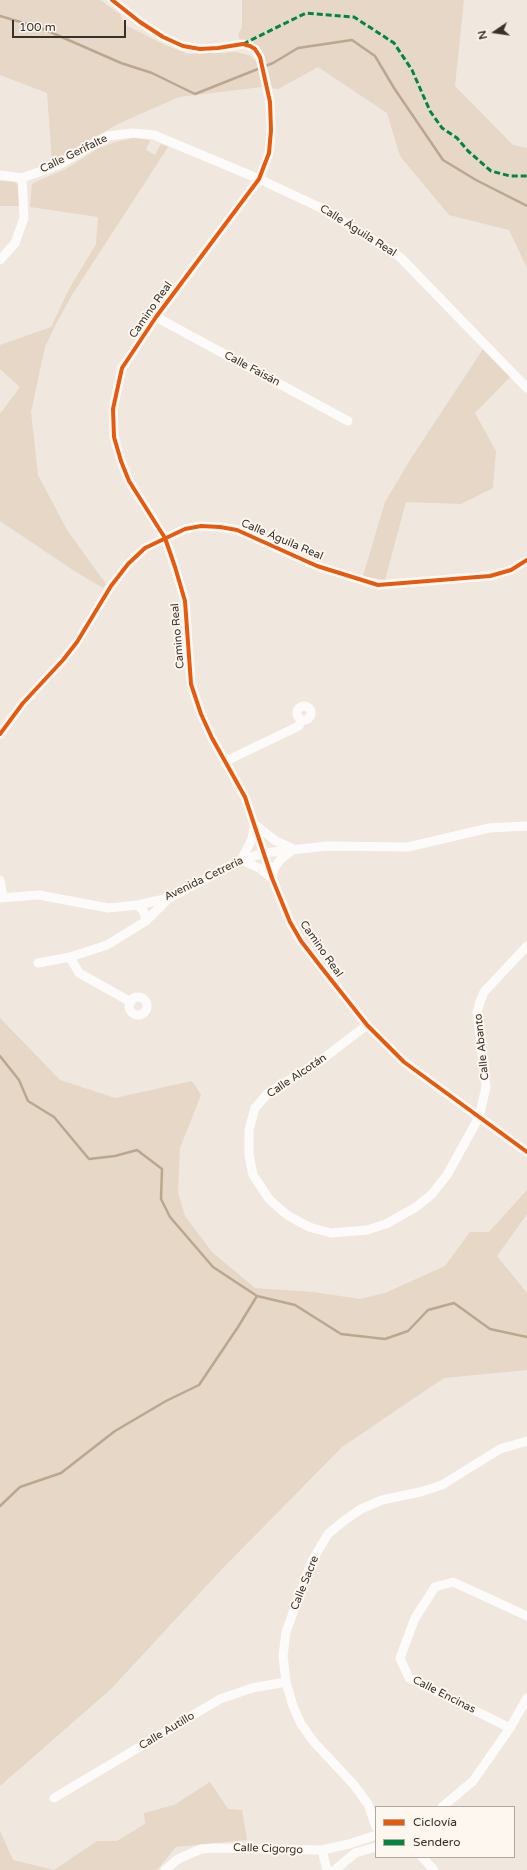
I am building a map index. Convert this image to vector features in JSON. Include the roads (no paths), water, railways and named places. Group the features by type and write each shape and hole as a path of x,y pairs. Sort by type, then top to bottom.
{"street":[{"name":"Camino Real","path":"112,0 140,22 163,37 183,46 200,49 243,44 255,49 260,57 265,74 270,102 271,130 269,153 259,180 156,317 122,368 114,409 114,437 121,462 129,481 165,538 176,567 185,602 191,684 201,714 212,738 245,797 272,878 290,922 301,941 367,1025 404,1062 527,1152"},
{"name":"Calle Gerifalte","path":"0,175 22,178 58,165 108,136 132,133 154,135 259,180"},
{"path":"0,260 15,243 24,218 22,178"},
{"name":"Calle Águila Real","path":"259,180 319,207 400,257 527,388"},
{"name":"Calle Faisán","path":"156,317 348,421"},
{"name":"Calle Águila Real","path":"0,734 23,703 63,660 77,642 111,586 128,564 145,548 185,529 201,526 231,529 318,566 378,585 490,576 511,570 527,560"},
{"path":"226,761 299,726 301,720"},
{"path":"254,824 276,841 294,849 274,868 272,878 258,868 241,860 252,840 254,824"},
{"name":"Avenida Cetrería","path":"2,898 39,895 108,908 138,905 169,898 241,860 264,853 327,846 408,847 489,828 527,826"},
{"path":"0,880 2,898"},
{"path":"38,963 70,956 107,945 146,921 169,898"},
{"path":"138,905 144,912 146,921"},
{"name":"Calle Abanto","path":"479,1117 486,1087 477,1012 484,992 527,946"},
{"path":"70,956 79,972 130,1002"},
{"name":"Calle Alcotán","path":"367,1025 320,1061 268,1093 255,1108 249,1130 249,1155 254,1175 269,1199 287,1216 309,1227 331,1233 367,1230 386,1224 416,1207 432,1194 447,1175 479,1117"},
{"name":"Calle Sacre","path":"375,1823 368,1804 354,1785 313,1741 301,1724 293,1706 286,1682 283,1656 286,1632 312,1561 328,1534 361,1509 382,1500 420,1492 442,1485 500,1449 527,1441"},
{"name":"Calle Encinas","path":"510,1728 409,1678 400,1658 416,1618 435,1587 453,1582 527,1616"},
{"name":"Calle Autillo","path":"54,1798 220,1699 252,1688 286,1682"},
{"path":"443,1806 473,1781 510,1728 527,1698"},
{"name":"Calle Cigorgo","path":"165,1870 178,1859 201,1849 322,1850 349,1844 375,1835"},
{"path":"335,1870 355,1853 375,1847"},
{"path":"322,1850 322,1858 327,1870"},
{"path":"423,1858 434,1870"}],"waterway":[{"path":"0,16 41,28 121,63 152,73 195,94 273,63 298,48 352,40 375,56 394,88 443,160 476,180 527,206"},
{"path":"0,1056 19,1080 28,1101 54,1117 89,1159 115,1156 137,1150 162,1169 161,1199 170,1217 213,1267 257,1296 295,1305 341,1334 385,1339 408,1331 428,1310 454,1303 490,1329 527,1337"},
{"path":"0,1506 20,1487 61,1473 115,1431 166,1401 199,1385 257,1296"}]}
